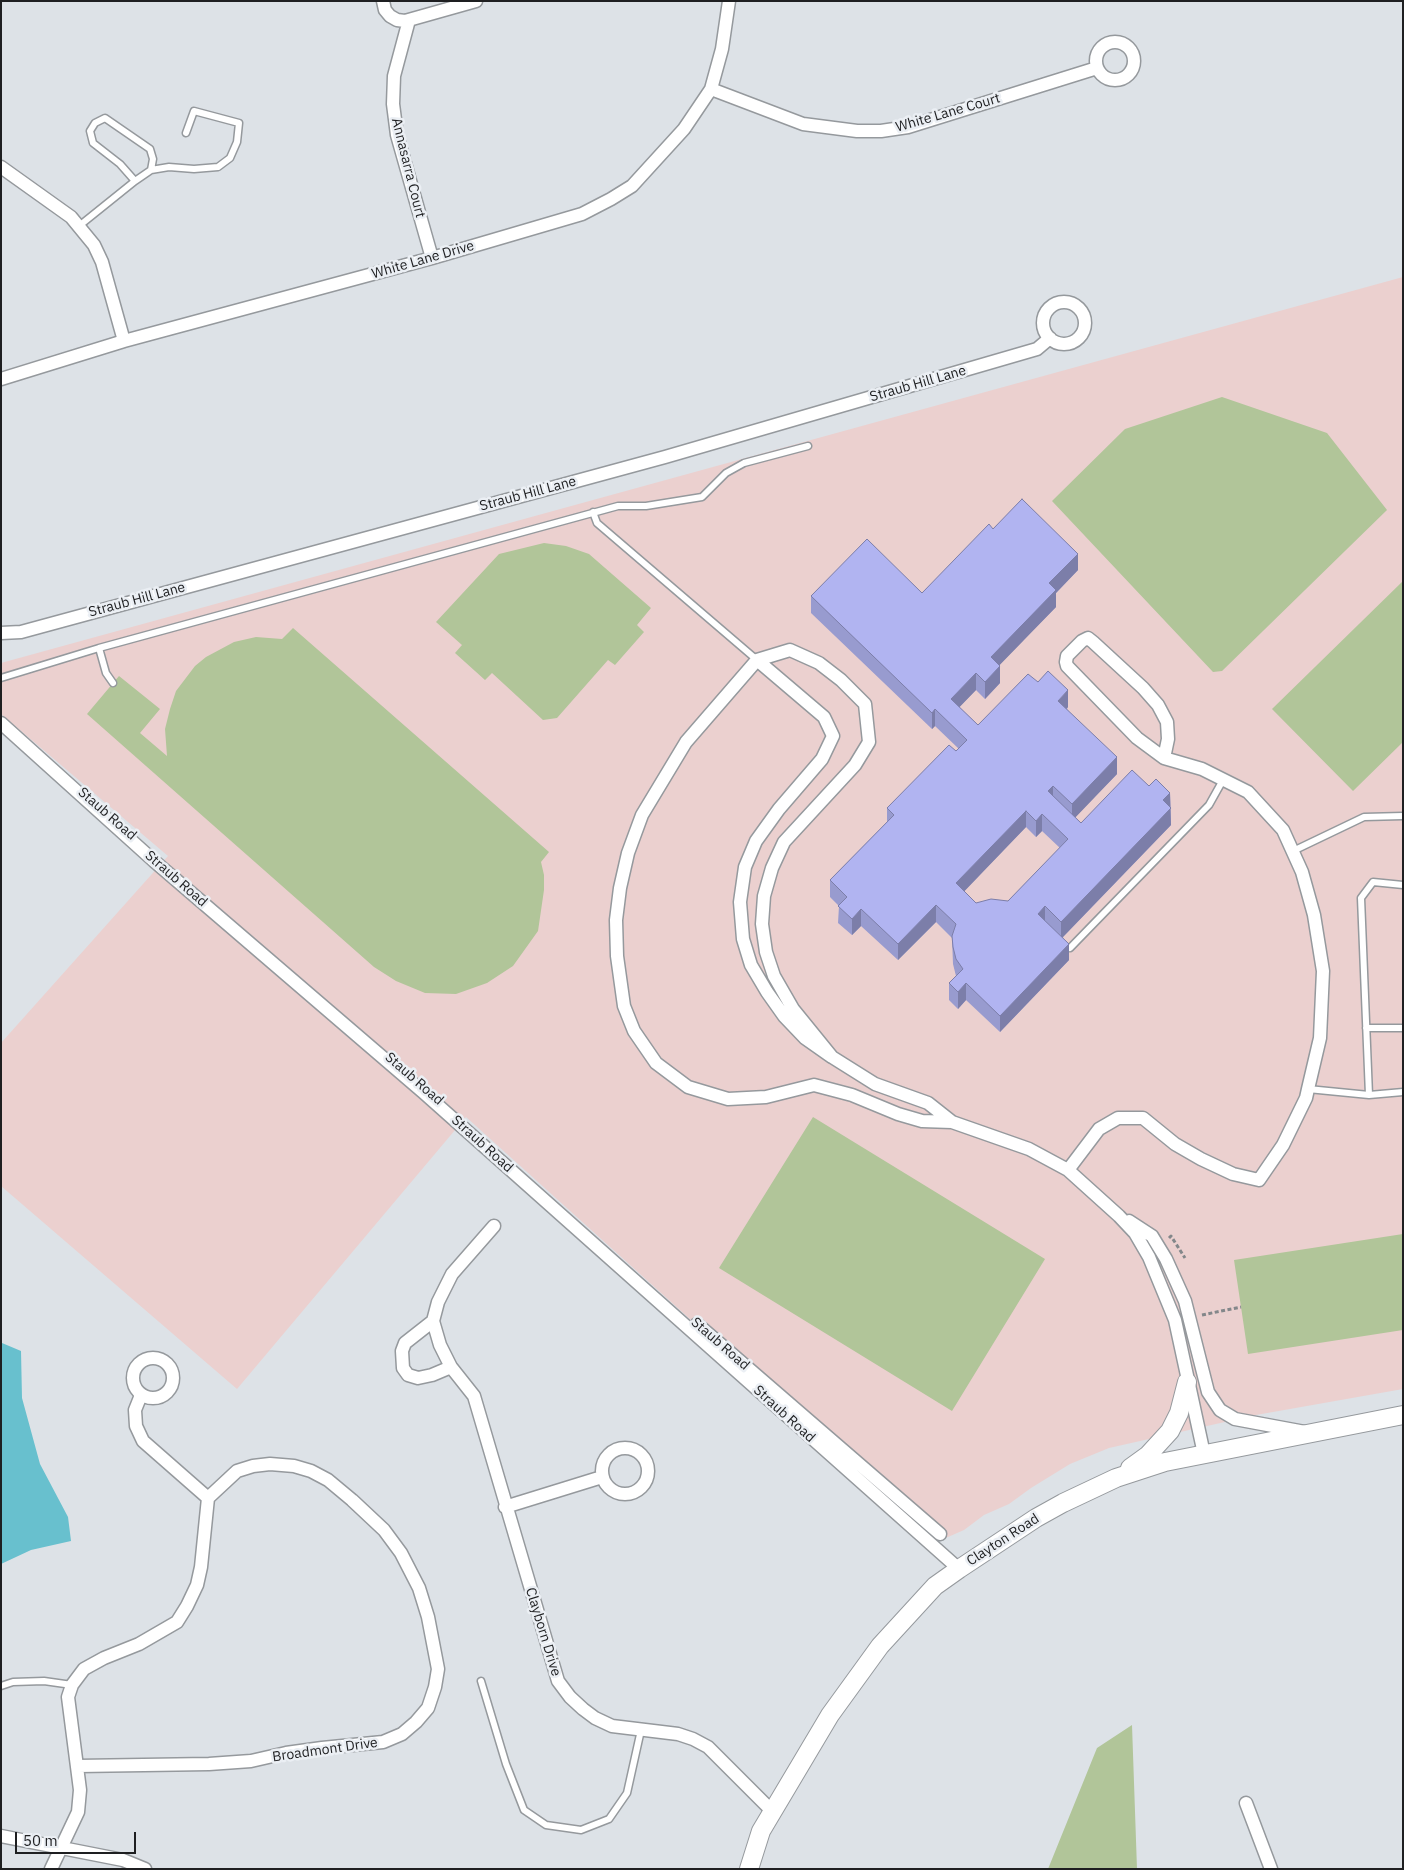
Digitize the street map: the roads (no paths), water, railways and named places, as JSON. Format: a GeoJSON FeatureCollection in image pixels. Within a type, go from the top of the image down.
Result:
{"type":"FeatureCollection","features":[{"type":"Feature","properties":{"kind":"main road"},"geometry":{"type":"LineString","coordinates":[[1118,1477],[1148,1456],[1170,1431],[1179,1412],[1187,1382]]}},
{"type":"Feature","properties":{"kind":"main road","name":"Clayton Road"},"geometry":{"type":"LineString","coordinates":[[749,1869],[761,1831],[830,1714],[880,1646],[935,1586],[959,1569],[1017,1529],[1050,1510],[1118,1477],[1165,1462],[1403,1415]]}},
{"type":"Feature","properties":{"kind":"street"},"geometry":{"type":"LineString","coordinates":[[383,1],[385,10],[397,20],[409,20],[476,1]]}},
{"type":"Feature","properties":{"kind":"street","name":"White Lane Drive"},"geometry":{"type":"LineString","coordinates":[[1,379],[124,342],[432,258],[582,214],[611,200],[632,186],[668,147],[684,129],[711,90],[722,49],[729,1]]}},
{"type":"Feature","properties":{"kind":"street","name":"Annasarra Court"},"geometry":{"type":"LineString","coordinates":[[409,20],[395,69],[393,104],[397,136],[432,258]]}},
{"type":"Feature","properties":{"kind":"street","name":"White Lane Court"},"geometry":{"type":"LineString","coordinates":[[711,90],[803,124],[857,131],[881,131],[908,127],[1097,68]]}},
{"type":"Feature","properties":{"kind":"street"},"geometry":{"type":"LineString","coordinates":[[1,167],[71,217],[94,245],[102,262],[124,342]]}},
{"type":"Feature","properties":{"kind":"street","name":"Straub Hill Lane"},"geometry":{"type":"LineString","coordinates":[[1,633],[20,632],[665,457],[1037,349],[1050,338]]}},
{"type":"Feature","properties":{"kind":"street"},"geometry":{"type":"LineString","coordinates":[[1068,1170],[1099,1128],[1118,1118],[1143,1118],[1175,1144],[1201,1159],[1233,1174],[1259,1180],[1283,1145],[1306,1098],[1320,1038],[1323,971],[1314,915],[1302,872],[1283,830],[1248,792],[1202,769],[1164,758],[1136,738],[1067,666],[1067,656],[1082,641],[1088,638],[1093,642],[1143,688],[1158,705],[1167,722],[1168,739],[1164,758]]}},
{"type":"Feature","properties":{"kind":"street"},"geometry":{"type":"LineString","coordinates":[[832,1057],[793,1009],[774,976],[766,952],[762,924],[764,896],[772,868],[784,842],[855,765],[869,742],[865,704],[841,680],[819,663],[790,650],[757,660],[686,742],[642,815],[628,853],[620,888],[616,920],[617,956],[624,1006],[634,1031],[656,1063],[688,1087],[728,1099],[766,1097],[814,1085],[852,1095],[898,1114],[922,1121],[952,1122],[1029,1149],[1068,1170],[1135,1233],[1149,1257],[1175,1320],[1204,1454]]}},
{"type":"Feature","properties":{"kind":"street"},"geometry":{"type":"LineString","coordinates":[[757,660],[824,717],[833,736],[822,759],[779,809],[756,841],[745,867],[740,902],[743,939],[751,965],[784,1016],[806,1038],[875,1084],[928,1103],[952,1122]]}},
{"type":"Feature","properties":{"kind":"street","name":"Staub Road"},"geometry":{"type":"LineString","coordinates":[[1,723],[940,1534]]}},
{"type":"Feature","properties":{"kind":"street","name":"Straub Road"},"geometry":{"type":"LineString","coordinates":[[1,723],[154,861],[423,1092],[959,1569]]}},
{"type":"Feature","properties":{"kind":"street"},"geometry":{"type":"LineString","coordinates":[[1119,1216],[1152,1236],[1166,1259],[1185,1301],[1208,1392],[1220,1410],[1236,1419],[1310,1433]]}},
{"type":"Feature","properties":{"kind":"street"},"geometry":{"type":"LineString","coordinates":[[451,1367],[432,1376],[418,1378],[408,1375],[403,1368],[402,1351],[406,1343],[433,1321],[438,1302],[452,1274],[494,1226]]}},
{"type":"Feature","properties":{"kind":"street","name":"Clayborn Drive"},"geometry":{"type":"LineString","coordinates":[[433,1321],[440,1345],[451,1367],[474,1396],[505,1507],[558,1681],[570,1697],[595,1718],[612,1726],[678,1734],[708,1747],[772,1811]]}},
{"type":"Feature","properties":{"kind":"street"},"geometry":{"type":"LineString","coordinates":[[51,1869],[78,1812],[80,1790],[78,1766],[68,1697],[72,1685],[84,1669],[104,1658],[139,1644],[177,1622],[188,1606],[197,1585],[201,1568],[208,1498],[144,1441],[136,1426],[135,1410],[140,1395]]}},
{"type":"Feature","properties":{"kind":"street","name":"Broadmont Drive"},"geometry":{"type":"LineString","coordinates":[[78,1766],[209,1764],[250,1761],[286,1753],[383,1742],[402,1734],[428,1708],[435,1687],[438,1669],[428,1617],[419,1588],[401,1554],[384,1530],[328,1480],[311,1471],[294,1466],[270,1464],[253,1466],[237,1471],[208,1498]]}},
{"type":"Feature","properties":{"kind":"street"},"geometry":{"type":"LineString","coordinates":[[505,1507],[602,1477]]}},
{"type":"Feature","properties":{"kind":"street"},"geometry":{"type":"LineString","coordinates":[[1246,1803],[1271,1869]]}},
{"type":"Feature","properties":{"kind":"street"},"geometry":{"type":"LineString","coordinates":[[1,1836],[123,1860],[145,1869]]}},
{"type":"Feature","properties":{"kind":"lane"},"geometry":{"type":"LineString","coordinates":[[79,226],[151,170],[169,167],[194,169],[218,167],[230,158],[237,142],[239,123],[194,112],[186,133]]}},
{"type":"Feature","properties":{"kind":"lane"},"geometry":{"type":"LineString","coordinates":[[135,181],[120,164],[93,143],[90,131],[95,123],[105,118],[150,149],[153,159],[151,170]]}},
{"type":"Feature","properties":{"kind":"lane"},"geometry":{"type":"LineString","coordinates":[[1,678],[100,648],[593,512],[618,506],[646,506],[702,497],[726,473],[744,463],[808,446]]}},
{"type":"Feature","properties":{"kind":"lane"},"geometry":{"type":"LineString","coordinates":[[593,512],[596,523],[757,660]]}},
{"type":"Feature","properties":{"kind":"lane"},"geometry":{"type":"LineString","coordinates":[[100,648],[106,673],[113,683]]}},
{"type":"Feature","properties":{"kind":"lane"},"geometry":{"type":"LineString","coordinates":[[1070,948],[1209,805],[1223,780]]}},
{"type":"Feature","properties":{"kind":"lane"},"geometry":{"type":"LineString","coordinates":[[1293,851],[1364,817],[1403,816]]}},
{"type":"Feature","properties":{"kind":"lane"},"geometry":{"type":"LineString","coordinates":[[1369,1095],[1360,898],[1373,882],[1403,885]]}},
{"type":"Feature","properties":{"kind":"lane"},"geometry":{"type":"LineString","coordinates":[[1366,1028],[1403,1028]]}},
{"type":"Feature","properties":{"kind":"lane"},"geometry":{"type":"LineString","coordinates":[[1308,1089],[1369,1095],[1403,1092]]}},
{"type":"Feature","properties":{"kind":"lane"},"geometry":{"type":"LineString","coordinates":[[1,1686],[13,1682],[44,1681],[72,1685]]}},
{"type":"Feature","properties":{"kind":"lane"},"geometry":{"type":"LineString","coordinates":[[482,1681],[506,1764],[524,1810],[546,1825],[581,1830],[609,1819],[626,1793],[641,1730]]}},
{"type":"Feature","properties":{"kind":"water"},"geometry":{"type":"Polygon","coordinates":[[[2,1343],[21,1351],[22,1398],[40,1464],[68,1517],[71,1541],[31,1550],[1,1564],[2,1343]]]}}]}
